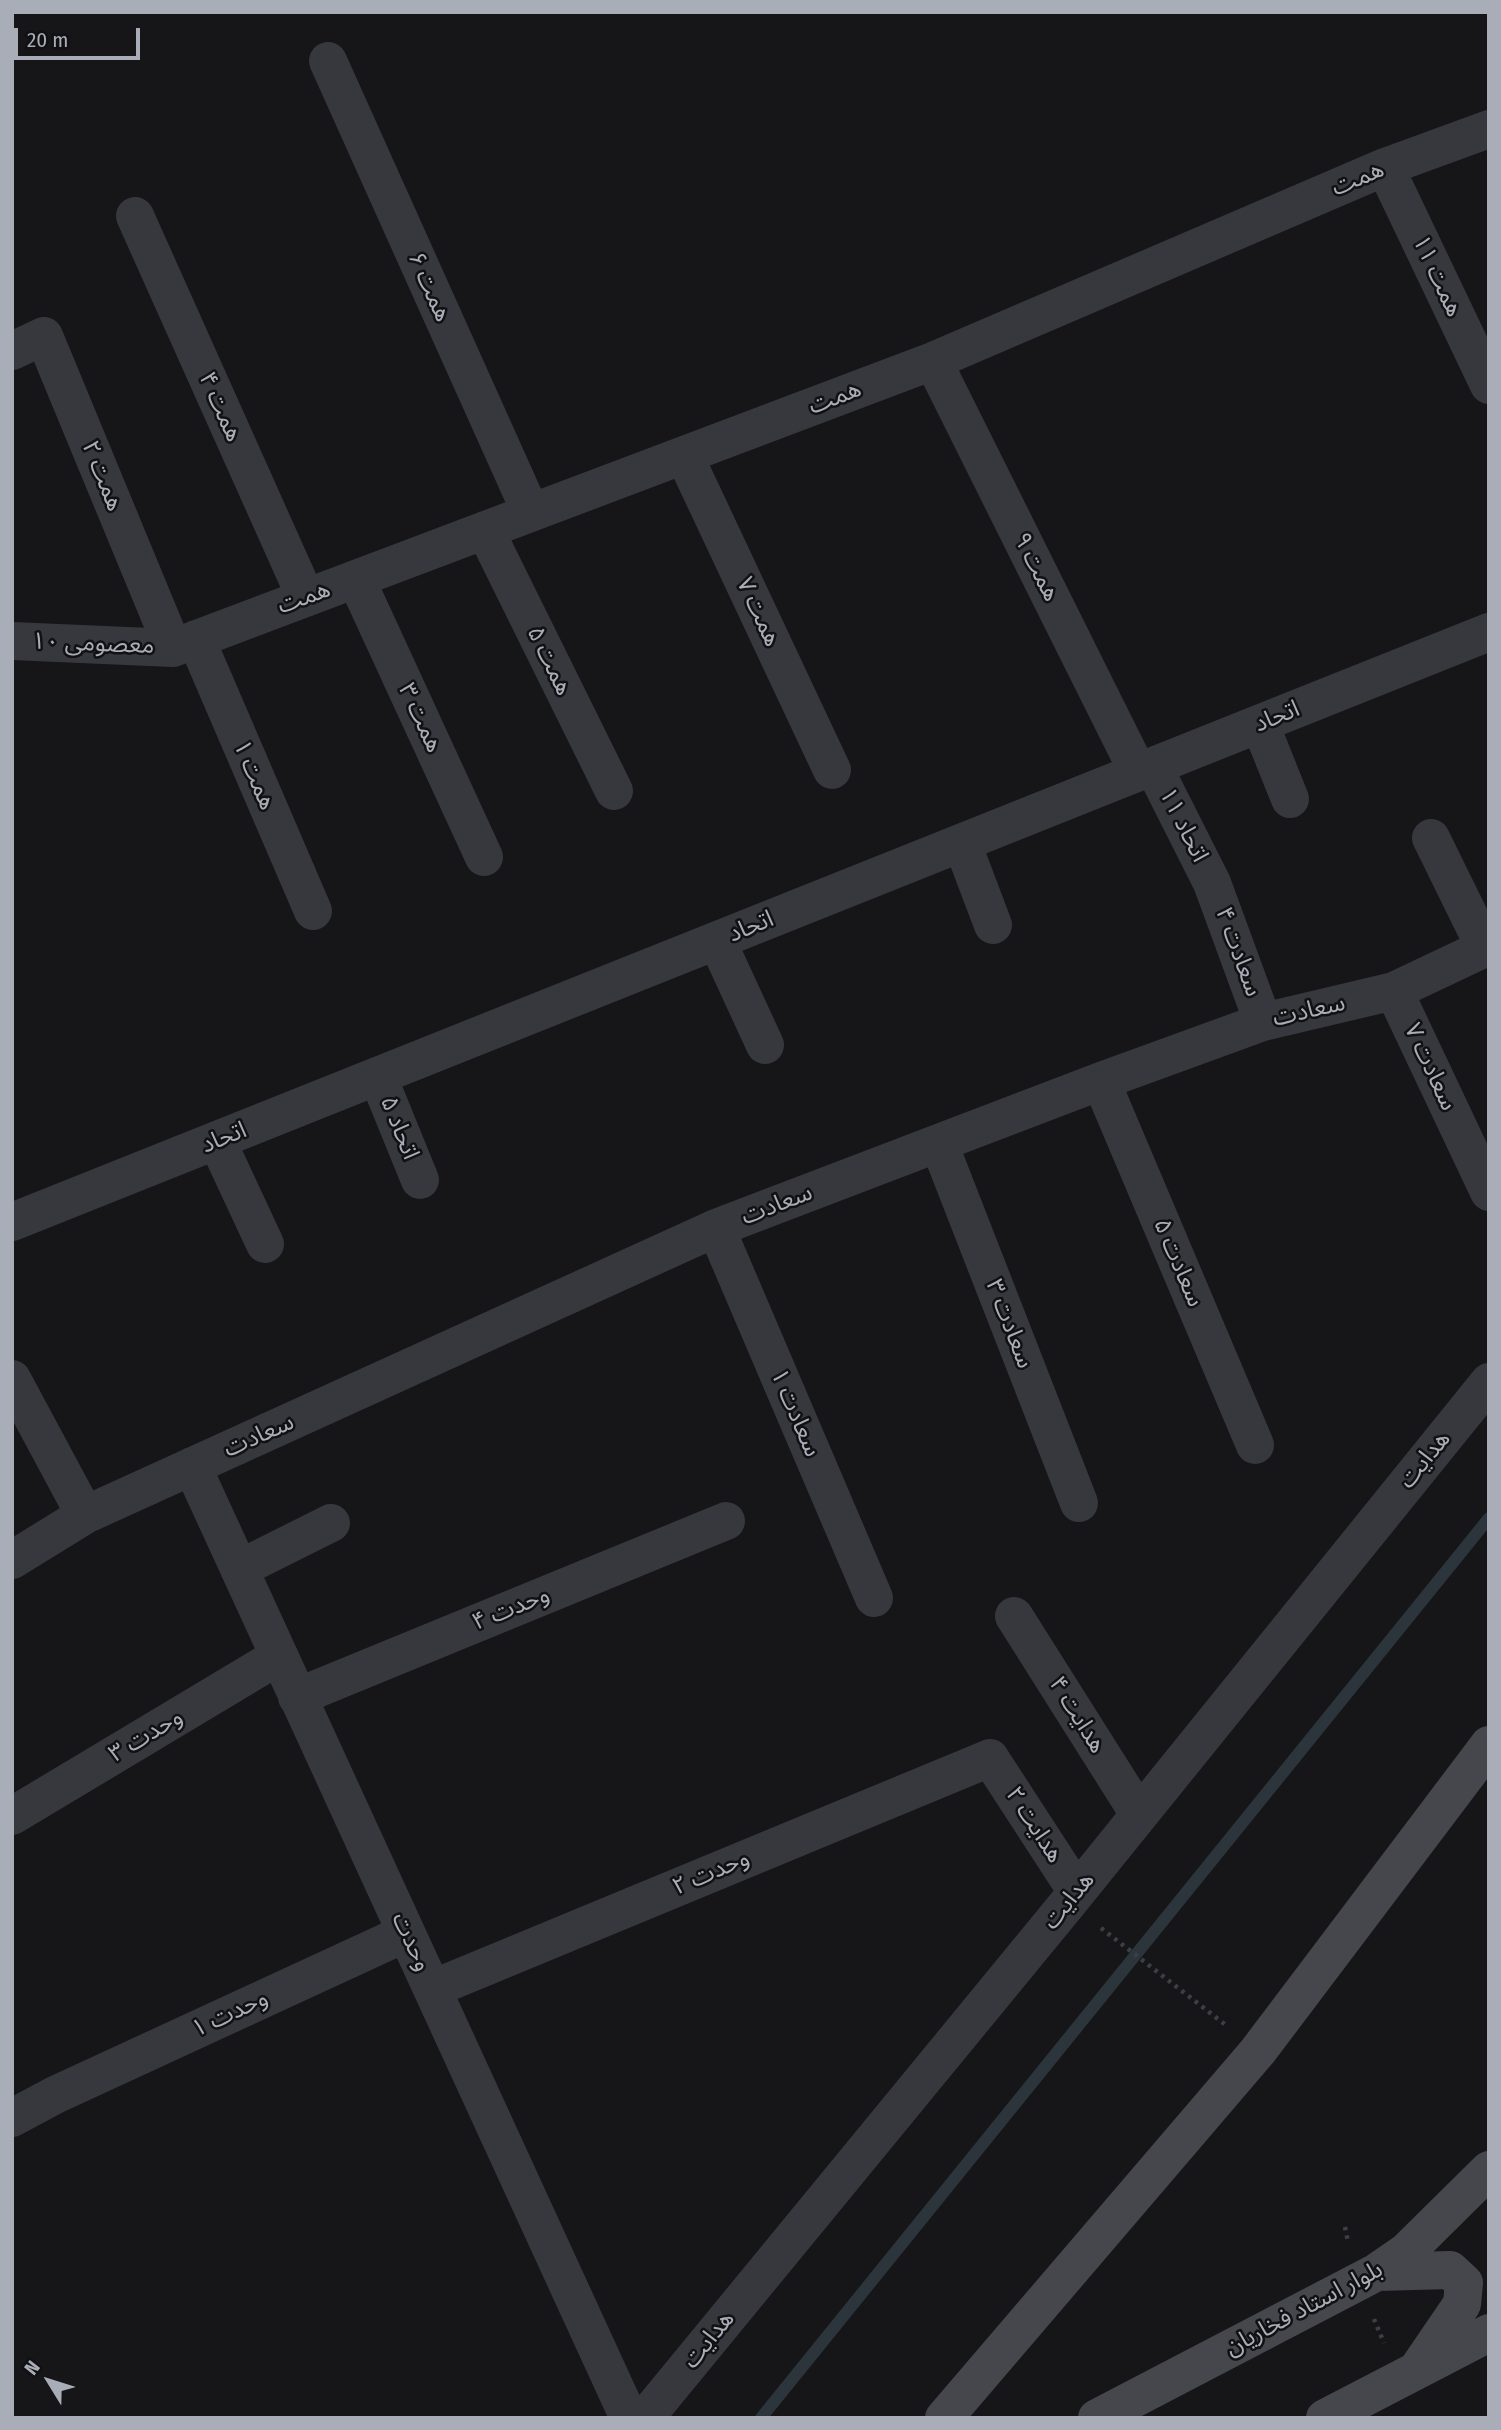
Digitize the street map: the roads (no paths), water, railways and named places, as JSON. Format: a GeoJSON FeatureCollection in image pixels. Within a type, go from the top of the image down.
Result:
{"type":"FeatureCollection","features":[{"type":"Feature","properties":{"kind":"street","name":"همت ۶"},"geometry":{"type":"LineString","coordinates":[[328,61],[531,513]]}},
{"type":"Feature","properties":{"kind":"street","name":"همت"},"geometry":{"type":"LineString","coordinates":[[185,643],[933,361],[1385,167],[1489,129]]}},
{"type":"Feature","properties":{"kind":"street","name":"همت ۱۱"},"geometry":{"type":"LineString","coordinates":[[1385,167],[1489,385]]}},
{"type":"Feature","properties":{"kind":"street","name":"همت ۴"},"geometry":{"type":"LineString","coordinates":[[135,216],[306,598]]}},
{"type":"Feature","properties":{"kind":"street","name":"همت ۲"},"geometry":{"type":"LineString","coordinates":[[12,351],[44,336],[185,643]]}},
{"type":"Feature","properties":{"kind":"street","name":"همت ۹"},"geometry":{"type":"LineString","coordinates":[[933,361],[1146,769]]}},
{"type":"Feature","properties":{"kind":"street","name":"همت ۷"},"geometry":{"type":"LineString","coordinates":[[684,455],[832,770]]}},
{"type":"Feature","properties":{"kind":"street","name":"همت ۵"},"geometry":{"type":"LineString","coordinates":[[485,530],[614,791]]}},
{"type":"Feature","properties":{"kind":"street","name":"همت ۳"},"geometry":{"type":"LineString","coordinates":[[356,579],[484,856]]}},
{"type":"Feature","properties":{"kind":"street","name":"اتحاد"},"geometry":{"type":"LineString","coordinates":[[12,1222],[1489,632]]}},
{"type":"Feature","properties":{"kind":"street","name":"معصومی ۱۰"},"geometry":{"type":"LineString","coordinates":[[12,641],[185,643]]}},
{"type":"Feature","properties":{"kind":"street","name":"همت ۱"},"geometry":{"type":"LineString","coordinates":[[185,643],[313,911]]}},
{"type":"Feature","properties":{"kind":"street"},"geometry":{"type":"LineString","coordinates":[[1260,724],[1290,799]]}},
{"type":"Feature","properties":{"kind":"street","name":"اتحاد ۱۱"},"geometry":{"type":"LineString","coordinates":[[1146,769],[1212,883]]}},
{"type":"Feature","properties":{"kind":"street"},"geometry":{"type":"LineString","coordinates":[[1431,838],[1487,947]]}},
{"type":"Feature","properties":{"kind":"street"},"geometry":{"type":"LineString","coordinates":[[962,843],[993,925]]}},
{"type":"Feature","properties":{"kind":"street","name":"سعادت ۴"},"geometry":{"type":"LineString","coordinates":[[1212,883],[1264,1022]]}},
{"type":"Feature","properties":{"kind":"street"},"geometry":{"type":"LineString","coordinates":[[717,941],[765,1045]]}},
{"type":"Feature","properties":{"kind":"street","name":"سعادت"},"geometry":{"type":"LineString","coordinates":[[12,1560],[85,1516],[716,1228],[1101,1081],[1264,1022],[1394,991],[1487,947]]}},
{"type":"Feature","properties":{"kind":"street","name":"سعادت ۷"},"geometry":{"type":"LineString","coordinates":[[1394,991],[1489,1192]]}},
{"type":"Feature","properties":{"kind":"street","name":"اتحاد ۵"},"geometry":{"type":"LineString","coordinates":[[378,1077],[420,1180]]}},
{"type":"Feature","properties":{"kind":"street","name":"سعادت ۵"},"geometry":{"type":"LineString","coordinates":[[1101,1081],[1255,1445]]}},
{"type":"Feature","properties":{"kind":"street"},"geometry":{"type":"LineString","coordinates":[[217,1141],[265,1244]]}},
{"type":"Feature","properties":{"kind":"street","name":"سعادت ۳"},"geometry":{"type":"LineString","coordinates":[[939,1144],[1079,1503]]}},
{"type":"Feature","properties":{"kind":"street","name":"سعادت ۱"},"geometry":{"type":"LineString","coordinates":[[716,1228],[874,1598]]}},
{"type":"Feature","properties":{"kind":"street","name":"هدایت"},"geometry":{"type":"LineString","coordinates":[[645,2418],[1077,1892],[1489,1382]]}},
{"type":"Feature","properties":{"kind":"street"},"geometry":{"type":"LineString","coordinates":[[15,1384],[85,1516]]}},
{"type":"Feature","properties":{"kind":"street","name":"وحدت"},"geometry":{"type":"LineString","coordinates":[[192,1466],[629,2418]]}},
{"type":"Feature","properties":{"kind":"street","name":"وحدت ۴"},"geometry":{"type":"LineString","coordinates":[[297,1697],[726,1521]]}},
{"type":"Feature","properties":{"kind":"street"},"geometry":{"type":"LineString","coordinates":[[239,1569],[331,1523]]}},
{"type":"Feature","properties":{"kind":"street","name":"هدایت ۴"},"geometry":{"type":"LineString","coordinates":[[1014,1616],[1139,1814]]}},
{"type":"Feature","properties":{"kind":"street","name":"وحدت ۳"},"geometry":{"type":"LineString","coordinates":[[12,1816],[279,1656]]}},
{"type":"Feature","properties":{"kind":"street"},"geometry":{"type":"LineString","coordinates":[[944,2418],[1258,2051],[1489,1745]]}},
{"type":"Feature","properties":{"kind":"street","name":"هدایت ۲"},"geometry":{"type":"LineString","coordinates":[[990,1758],[1077,1892]]}},
{"type":"Feature","properties":{"kind":"street","name":"وحدت ۲"},"geometry":{"type":"LineString","coordinates":[[432,1989],[990,1758]]}},
{"type":"Feature","properties":{"kind":"street","name":"وحدت ۱"},"geometry":{"type":"LineString","coordinates":[[12,2119],[55,2095],[406,1933]]}},
{"type":"Feature","properties":{"kind":"street","name":"بلوار استاد فخاریان"},"geometry":{"type":"LineString","coordinates":[[1097,2418],[1367,2277],[1406,2252],[1489,2170]]}},
{"type":"Feature","properties":{"kind":"street"},"geometry":{"type":"LineString","coordinates":[[1367,2277],[1450,2270],[1464,2283],[1462,2304],[1407,2375]]}},
{"type":"Feature","properties":{"kind":"street"},"geometry":{"type":"LineString","coordinates":[[1325,2418],[1489,2333]]}},
{"type":"Feature","properties":{"kind":"waterway"},"geometry":{"type":"LineString","coordinates":[[761,2418],[1489,1518]]}}]}
